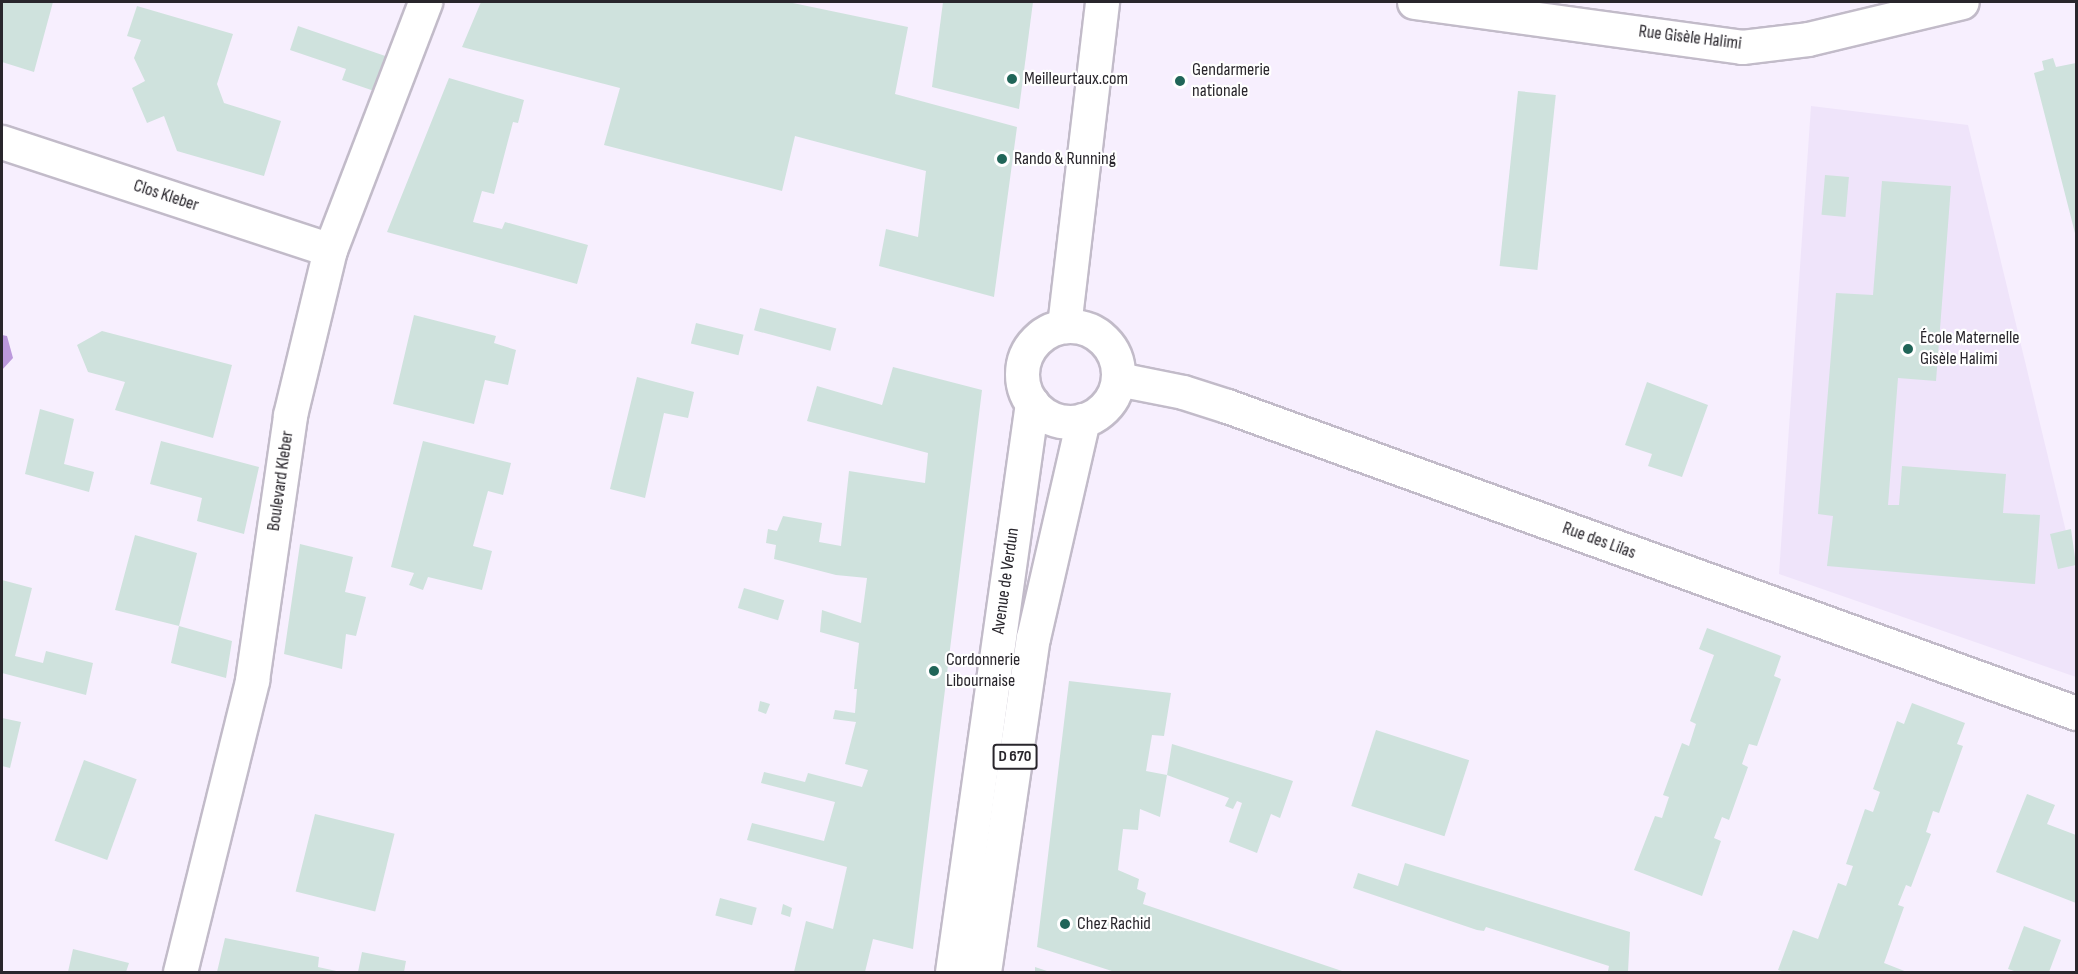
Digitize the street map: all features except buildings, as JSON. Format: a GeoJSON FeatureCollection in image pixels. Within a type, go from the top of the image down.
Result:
{"type":"FeatureCollection","features":[{"type":"Feature","properties":{"kind":"street","name":"Boulevard Kleber"},"geometry":{"type":"LineString","coordinates":[[180,972],[252,680],[290,415],[330,250],[425,2]]}},
{"type":"Feature","properties":{"kind":"street"},"geometry":{"type":"LineString","coordinates":[[1064,326],[1102,2]]}},
{"type":"Feature","properties":{"kind":"street","name":"Rue Gisèle Halimi"},"geometry":{"type":"LineString","coordinates":[[1414,2],[1742,46],[1808,39],[1962,2]]}},
{"type":"Feature","properties":{"kind":"street","name":"Clos Kleber"},"geometry":{"type":"LineString","coordinates":[[2,142],[330,250]]}},
{"type":"Feature","properties":{"kind":"street"},"geometry":{"type":"LineString","coordinates":[[1064,326],[1085,329],[1104,340],[1112,351],[1118,379],[1107,405],[1083,420],[1068,422],[1041,414],[1024,391],[1021,376],[1023,362],[1029,348],[1038,337],[1050,329],[1064,326]]}},
{"type":"Feature","properties":{"kind":"street","name":"Rue des Lilas"},"geometry":{"type":"LineString","coordinates":[[1118,379],[1183,392],[1227,406],[2076,713]]}},
{"type":"Feature","properties":{"kind":"street","name":"Avenue de Verdun"},"geometry":{"type":"LineString","coordinates":[[952,972],[1032,403]]}},
{"type":"Feature","properties":{"kind":"street","name":"Avenue de Verdun"},"geometry":{"type":"LineString","coordinates":[[984,972],[1033,638],[1083,420]]}},
{"type":"Feature","properties":{"kind":"shaded area","name":"École Maternelle Gisèle Halimi"},"geometry":{"type":"Polygon","coordinates":[[[1811,106],[1968,125],[2076,573],[2076,677],[1779,574],[1811,106]]]}},
{"type":"Feature","properties":{"kind":"shaded area"},"geometry":{"type":"Polygon","coordinates":[[[2,335],[7,336],[13,358],[2,370],[2,335]]]}},
{"type":"Feature","properties":{"kind":"place","name":"Meilleurtaux.com"},"geometry":{"type":"Point","coordinates":[1012,79]}},
{"type":"Feature","properties":{"kind":"place","name":"Gendarmerie nationale"},"geometry":{"type":"Point","coordinates":[1180,81]}},
{"type":"Feature","properties":{"kind":"place","name":"Rando & Running"},"geometry":{"type":"Point","coordinates":[1002,159]}},
{"type":"Feature","properties":{"kind":"place","name":"École Maternelle Gisèle Halimi"},"geometry":{"type":"Point","coordinates":[1908,349]}},
{"type":"Feature","properties":{"kind":"place","name":"Cordonnerie Libournaise"},"geometry":{"type":"Point","coordinates":[934,671]}},
{"type":"Feature","properties":{"kind":"place","name":"Chez Rachid"},"geometry":{"type":"Point","coordinates":[1065,924]}}]}
